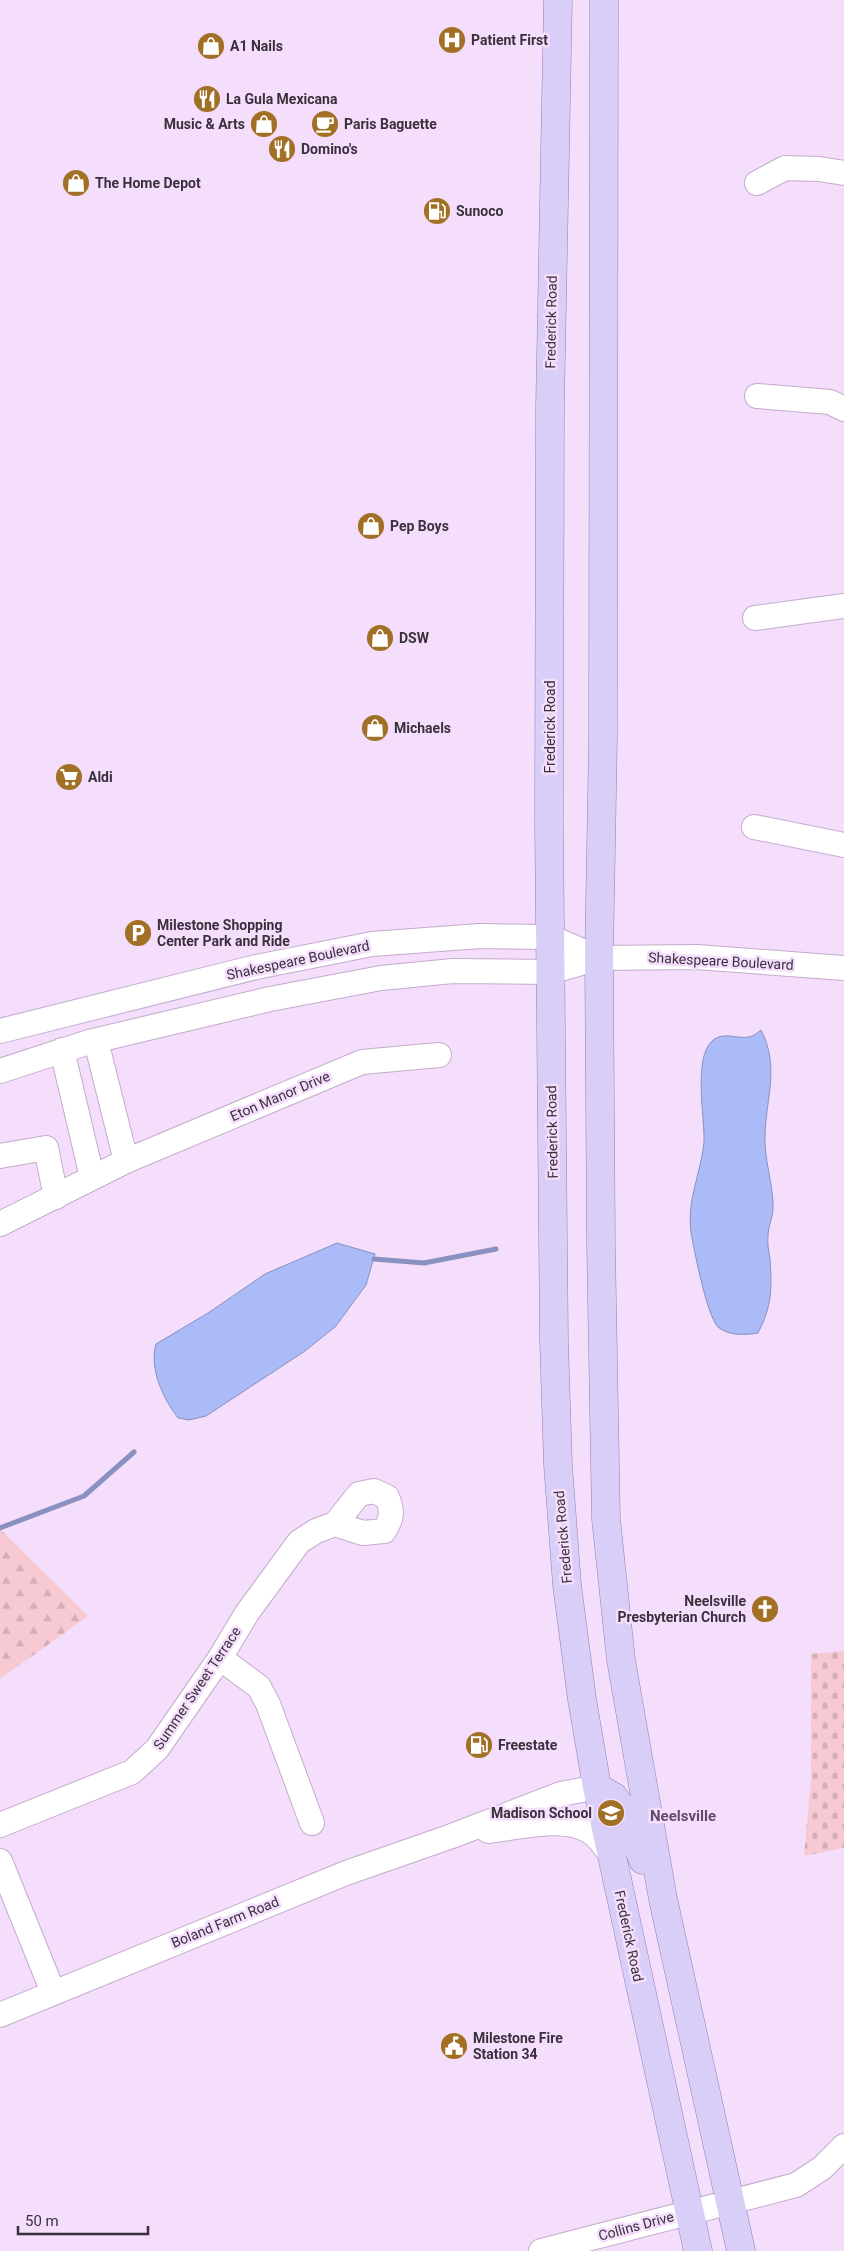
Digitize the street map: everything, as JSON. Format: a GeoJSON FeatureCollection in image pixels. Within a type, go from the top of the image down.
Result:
{"type":"FeatureCollection","features":[{"type":"Feature","properties":{"kind":"main road","name":"Frederick Road"},"geometry":{"type":"LineString","coordinates":[[558,0],[550,398],[550,972],[554,1341],[558,1465],[567,1585],[582,1699],[597,1787],[698,2251]]}},
{"type":"Feature","properties":{"kind":"main road"},"geometry":{"type":"LineString","coordinates":[[604,0],[603,728],[598,958],[606,1519],[621,1660],[664,1899],[742,2251]]}},
{"type":"Feature","properties":{"kind":"main road"},"geometry":{"type":"LineString","coordinates":[[597,1787],[614,1797],[626,1814],[649,1878],[664,1899]]}},
{"type":"Feature","properties":{"kind":"street"},"geometry":{"type":"LineString","coordinates":[[757,183],[785,168],[820,169],[844,173]]}},
{"type":"Feature","properties":{"kind":"street"},"geometry":{"type":"LineString","coordinates":[[757,396],[830,402],[844,409]]}},
{"type":"Feature","properties":{"kind":"street"},"geometry":{"type":"LineString","coordinates":[[755,618],[844,606]]}},
{"type":"Feature","properties":{"kind":"street"},"geometry":{"type":"LineString","coordinates":[[754,827],[844,845]]}},
{"type":"Feature","properties":{"kind":"street","name":"Shakespeare Boulevard"},"geometry":{"type":"LineString","coordinates":[[0,1030],[256,967],[372,944],[480,936],[550,937],[598,958]]}},
{"type":"Feature","properties":{"kind":"street","name":"Shakespeare Boulevard"},"geometry":{"type":"LineString","coordinates":[[0,1071],[62,1050],[96,1041],[279,997],[381,978],[453,971],[550,972],[598,958],[697,957],[844,968]]}},
{"type":"Feature","properties":{"kind":"street"},"geometry":{"type":"LineString","coordinates":[[96,1041],[126,1162]]}},
{"type":"Feature","properties":{"kind":"street"},"geometry":{"type":"LineString","coordinates":[[62,1050],[92,1177]]}},
{"type":"Feature","properties":{"kind":"street","name":"Eton Manor Drive"},"geometry":{"type":"LineString","coordinates":[[0,1224],[92,1177],[362,1062],[439,1055]]}},
{"type":"Feature","properties":{"kind":"street"},"geometry":{"type":"LineString","coordinates":[[0,1156],[46,1148],[56,1197]]}},
{"type":"Feature","properties":{"kind":"street","name":"Summer Sweet Terrace"},"geometry":{"type":"LineString","coordinates":[[0,1825],[132,1772],[157,1749],[220,1658],[247,1613],[299,1542],[316,1531],[335,1524]]}},
{"type":"Feature","properties":{"kind":"street"},"geometry":{"type":"LineString","coordinates":[[220,1658],[259,1687],[268,1704],[312,1823]]}},
{"type":"Feature","properties":{"kind":"street","name":"Boland Farm Road"},"geometry":{"type":"LineString","coordinates":[[0,2015],[346,1873],[452,1836],[561,1794],[597,1787]]}},
{"type":"Feature","properties":{"kind":"street","name":"Boland Farm Road"},"geometry":{"type":"LineString","coordinates":[[452,1836],[562,1823],[589,1832],[602,1843],[612,1857]]}},
{"type":"Feature","properties":{"kind":"street"},"geometry":{"type":"LineString","coordinates":[[0,1861],[53,1992]]}},
{"type":"Feature","properties":{"kind":"street","name":"Collins Drive"},"geometry":{"type":"LineString","coordinates":[[541,2251],[796,2185],[822,2168],[844,2146]]}},
{"type":"Feature","properties":{"kind":"green space"},"geometry":{"type":"Polygon","coordinates":[[[0,1529],[88,1616],[0,1679],[0,1529]]]}},
{"type":"Feature","properties":{"kind":"green space"},"geometry":{"type":"Polygon","coordinates":[[[844,1651],[844,1848],[804,1856],[811,1780],[811,1654],[844,1651]]]}},
{"type":"Feature","properties":{"kind":"water"},"geometry":{"type":"Polygon","coordinates":[[[761,1030],[767,1044],[771,1069],[765,1135],[773,1203],[768,1239],[771,1288],[766,1314],[758,1333],[737,1334],[722,1330],[714,1320],[702,1282],[690,1226],[694,1190],[704,1142],[701,1075],[706,1050],[712,1041],[721,1036],[753,1036],[761,1030]]]}},
{"type":"Feature","properties":{"kind":"water"},"geometry":{"type":"Polygon","coordinates":[[[337,1243],[375,1254],[366,1285],[336,1326],[305,1351],[206,1416],[189,1420],[178,1418],[167,1402],[156,1373],[154,1354],[156,1344],[208,1313],[265,1274],[337,1243]]]}},
{"type":"Feature","properties":{"kind":"waterway"},"geometry":{"type":"LineString","coordinates":[[374,1259],[424,1263],[496,1249]]}},
{"type":"Feature","properties":{"kind":"waterway"},"geometry":{"type":"LineString","coordinates":[[0,1528],[84,1496],[134,1452]]}},
{"type":"Feature","properties":{"kind":"place","name":"Patient First"},"geometry":{"type":"Point","coordinates":[452,40]}},
{"type":"Feature","properties":{"kind":"place","name":"A1 Nails"},"geometry":{"type":"Point","coordinates":[211,46]}},
{"type":"Feature","properties":{"kind":"place","name":"La Gula Mexicana"},"geometry":{"type":"Point","coordinates":[207,99]}},
{"type":"Feature","properties":{"kind":"place","name":"Music & Arts"},"geometry":{"type":"Point","coordinates":[264,124]}},
{"type":"Feature","properties":{"kind":"place","name":"Paris Baguette"},"geometry":{"type":"Point","coordinates":[325,124]}},
{"type":"Feature","properties":{"kind":"place","name":"Domino's"},"geometry":{"type":"Point","coordinates":[282,149]}},
{"type":"Feature","properties":{"kind":"place","name":"The Home Depot"},"geometry":{"type":"Point","coordinates":[76,183]}},
{"type":"Feature","properties":{"kind":"place","name":"Sunoco"},"geometry":{"type":"Point","coordinates":[437,211]}},
{"type":"Feature","properties":{"kind":"place","name":"Pep Boys"},"geometry":{"type":"Point","coordinates":[371,526]}},
{"type":"Feature","properties":{"kind":"place","name":"DSW"},"geometry":{"type":"Point","coordinates":[380,638]}},
{"type":"Feature","properties":{"kind":"place","name":"Michaels"},"geometry":{"type":"Point","coordinates":[375,728]}},
{"type":"Feature","properties":{"kind":"place","name":"Aldi"},"geometry":{"type":"Point","coordinates":[69,777]}},
{"type":"Feature","properties":{"kind":"place","name":"Milestone Shopping Center Park and Ride"},"geometry":{"type":"Point","coordinates":[138,933]}},
{"type":"Feature","properties":{"kind":"place","name":"Neelsville Presbyterian Church"},"geometry":{"type":"Point","coordinates":[765,1609]}},
{"type":"Feature","properties":{"kind":"place","name":"Freestate"},"geometry":{"type":"Point","coordinates":[479,1745]}},
{"type":"Feature","properties":{"kind":"place","name":"Madison School"},"geometry":{"type":"Point","coordinates":[611,1813]}},
{"type":"Feature","properties":{"kind":"place","name":"Milestone Fire Station 34"},"geometry":{"type":"Point","coordinates":[454,2046]}},
{"type":"Feature","properties":{"kind":"district","name":"Neelsville"},"geometry":{"type":"Point","coordinates":[683,1816]}}]}
